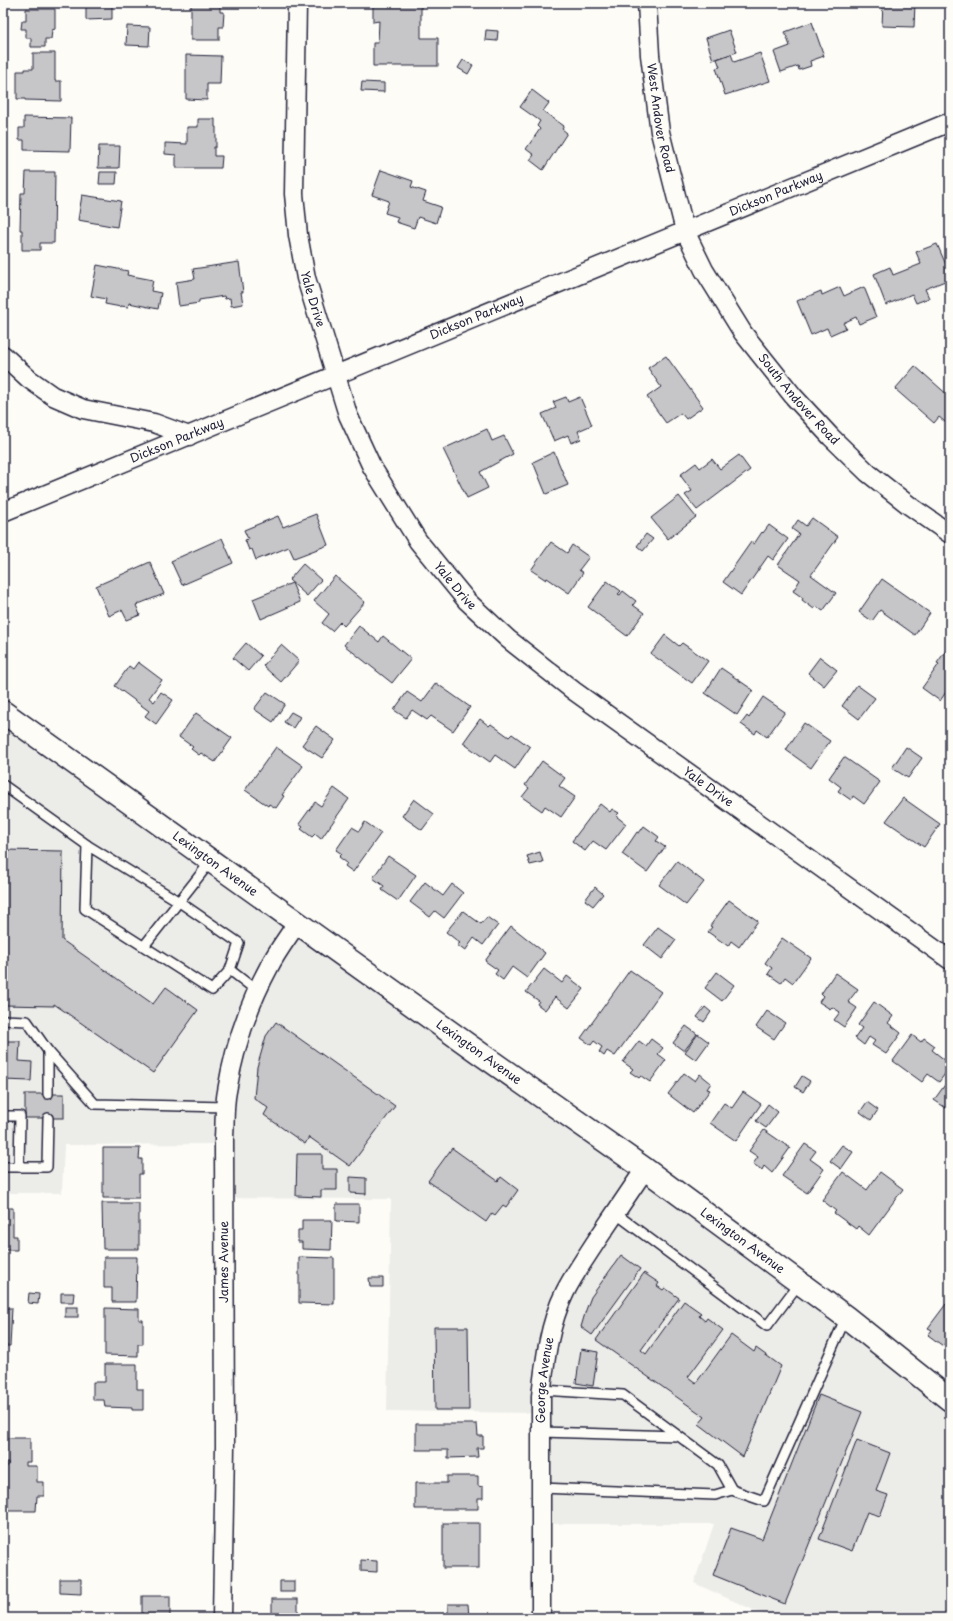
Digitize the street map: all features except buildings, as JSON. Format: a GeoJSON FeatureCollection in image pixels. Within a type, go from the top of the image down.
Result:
{"type":"FeatureCollection","features":[{"type":"Feature","properties":{"kind":"main road","name":"Lexington Avenue"},"geometry":{"type":"LineString","coordinates":[[3,712],[297,923],[645,1169],[800,1282],[950,1400]]}},
{"type":"Feature","properties":{"kind":"street","name":"Yale Drive"},"geometry":{"type":"LineString","coordinates":[[297,3],[294,194],[298,235],[306,278],[338,376],[348,415],[372,467],[418,541],[467,601],[508,639],[574,691],[950,960]]}},
{"type":"Feature","properties":{"kind":"street","name":"West Andover Road"},"geometry":{"type":"LineString","coordinates":[[647,3],[650,55],[660,132],[685,231]]}},
{"type":"Feature","properties":{"kind":"street","name":"Dickson Parkway"},"geometry":{"type":"LineString","coordinates":[[3,512],[338,376],[950,122]]}},
{"type":"Feature","properties":{"kind":"street","name":"South Andover Road"},"geometry":{"type":"LineString","coordinates":[[685,231],[704,270],[743,334],[794,397],[831,437],[868,473],[910,506],[950,534]]}},
{"type":"Feature","properties":{"kind":"street"},"geometry":{"type":"LineString","coordinates":[[3,355],[29,379],[53,396],[83,409],[154,422],[189,436]]}},
{"type":"Feature","properties":{"kind":"street","name":"James Avenue"},"geometry":{"type":"LineString","coordinates":[[222,1618],[225,1446],[224,1137],[226,1093],[243,1025],[257,990],[270,965],[297,923]]}},
{"type":"Feature","properties":{"kind":"street","name":"George Avenue"},"geometry":{"type":"LineString","coordinates":[[541,1618],[541,1432],[543,1370],[547,1350],[554,1320],[565,1293],[577,1270],[645,1169]]}},
{"type":"Feature","properties":{"kind":"lane"},"geometry":{"type":"LineString","coordinates":[[3,785],[87,845],[178,902],[239,943],[230,970],[212,990],[85,909],[87,845]]}},
{"type":"Feature","properties":{"kind":"lane"},"geometry":{"type":"LineString","coordinates":[[144,946],[211,861]]}},
{"type":"Feature","properties":{"kind":"lane"},"geometry":{"type":"LineString","coordinates":[[230,970],[257,990]]}},
{"type":"Feature","properties":{"kind":"lane"},"geometry":{"type":"LineString","coordinates":[[3,1020],[27,1021],[48,1051],[95,1104],[226,1107]]}},
{"type":"Feature","properties":{"kind":"lane"},"geometry":{"type":"LineString","coordinates":[[48,1051],[48,1094]]}},
{"type":"Feature","properties":{"kind":"lane"},"geometry":{"type":"LineString","coordinates":[[3,1116],[20,1116],[19,1167]]}},
{"type":"Feature","properties":{"kind":"lane"},"geometry":{"type":"LineString","coordinates":[[3,1167],[47,1167],[48,1118]]}},
{"type":"Feature","properties":{"kind":"lane"},"geometry":{"type":"LineString","coordinates":[[615,1213],[767,1326],[800,1282]]}},
{"type":"Feature","properties":{"kind":"lane"},"geometry":{"type":"LineString","coordinates":[[541,1488],[715,1496],[732,1490],[764,1501],[846,1317]]}},
{"type":"Feature","properties":{"kind":"lane"},"geometry":{"type":"LineString","coordinates":[[542,1390],[623,1395],[718,1466],[732,1490]]}},
{"type":"Feature","properties":{"kind":"lane"},"geometry":{"type":"LineString","coordinates":[[541,1432],[678,1436]]}},
{"type":"Feature","properties":{"kind":"shaded area"},"geometry":{"type":"Polygon","coordinates":[[[3,715],[670,1195],[950,1406],[950,1618],[771,1618],[694,1583],[714,1524],[532,1524],[532,1413],[387,1411],[391,1199],[214,1198],[213,1144],[64,1145],[62,1193],[3,1193],[3,715]]]}}]}
